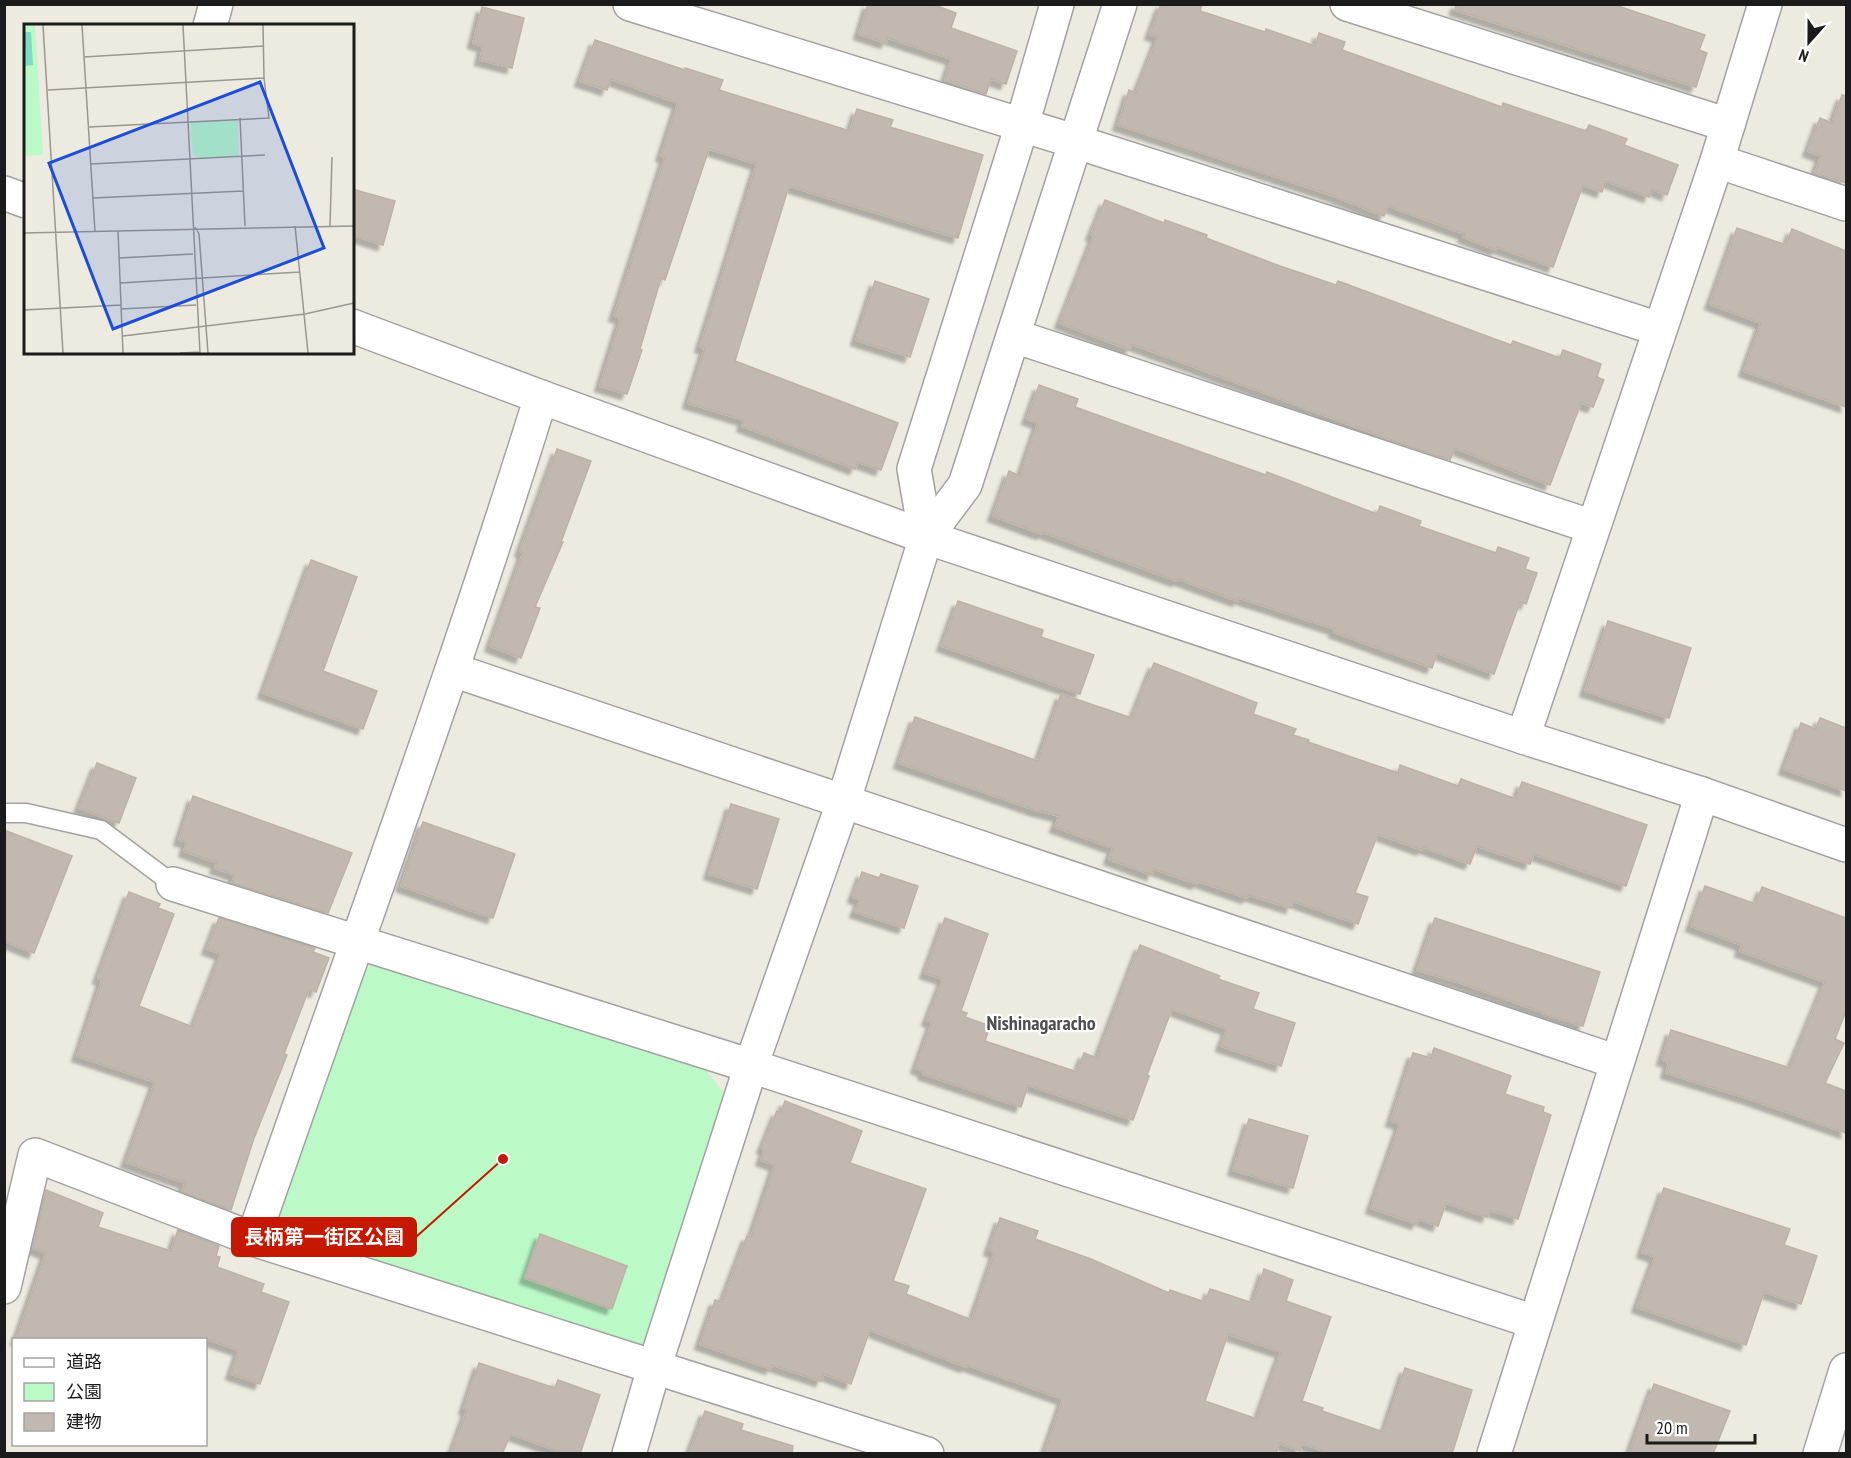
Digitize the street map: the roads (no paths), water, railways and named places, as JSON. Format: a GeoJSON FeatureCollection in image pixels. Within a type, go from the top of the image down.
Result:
{"type":"FeatureCollection","features":[{"type":"Feature","properties":{"kind":"street"},"geometry":{"type":"LineString","coordinates":[[211,24],[216,4]]}},
{"type":"Feature","properties":{"kind":"street"},"geometry":{"type":"LineString","coordinates":[[630,4],[1077,142],[1659,329]]}},
{"type":"Feature","properties":{"kind":"street"},"geometry":{"type":"LineString","coordinates":[[926,537],[914,469],[1022,125],[1057,4]]}},
{"type":"Feature","properties":{"kind":"street"},"geometry":{"type":"LineString","coordinates":[[629,1454],[654,1368],[751,1066],[843,802],[926,537],[965,485],[1120,4]]}},
{"type":"Feature","properties":{"kind":"street"},"geometry":{"type":"LineString","coordinates":[[1347,4],[1728,125]]}},
{"type":"Feature","properties":{"kind":"street"},"geometry":{"type":"LineString","coordinates":[[1523,737],[1717,161],[1765,4]]}},
{"type":"Feature","properties":{"kind":"street"},"geometry":{"type":"LineString","coordinates":[[1717,161],[1846,204]]}},
{"type":"Feature","properties":{"kind":"street"},"geometry":{"type":"LineString","coordinates":[[4,193],[24,200]]}},
{"type":"Feature","properties":{"kind":"street"},"geometry":{"type":"LineString","coordinates":[[354,327],[926,537],[1523,737],[1702,794],[1846,845]]}},
{"type":"Feature","properties":{"kind":"street"},"geometry":{"type":"LineString","coordinates":[[1014,336],[1593,527]]}},
{"type":"Feature","properties":{"kind":"street"},"geometry":{"type":"LineString","coordinates":[[253,1239],[453,670],[541,396]]}},
{"type":"Feature","properties":{"kind":"street"},"geometry":{"type":"LineString","coordinates":[[453,670],[1617,1062]]}},
{"type":"Feature","properties":{"kind":"street"},"geometry":{"type":"LineString","coordinates":[[1494,1454],[1702,794]]}},
{"type":"Feature","properties":{"kind":"street"},"geometry":{"type":"LineString","coordinates":[[172,884],[357,940],[751,1066],[1535,1322]]}},
{"type":"Feature","properties":{"kind":"street"},"geometry":{"type":"LineString","coordinates":[[4,1287],[35,1155],[253,1239],[927,1454]]}},
{"type":"Feature","properties":{"kind":"street"},"geometry":{"type":"LineString","coordinates":[[1820,1454],[1846,1370]]}},
{"type":"Feature","properties":{"kind":"lane"},"geometry":{"type":"LineString","coordinates":[[4,813],[26,813],[101,830],[172,884]]}},
{"type":"Feature","properties":{"kind":"place","name":"長柄第一街区公園"},"geometry":{"type":"Point","coordinates":[503,1159]}},
{"type":"Feature","properties":{"kind":"district","name":"Nishinagaracho"},"geometry":{"type":"Point","coordinates":[1041,1023]}}]}
